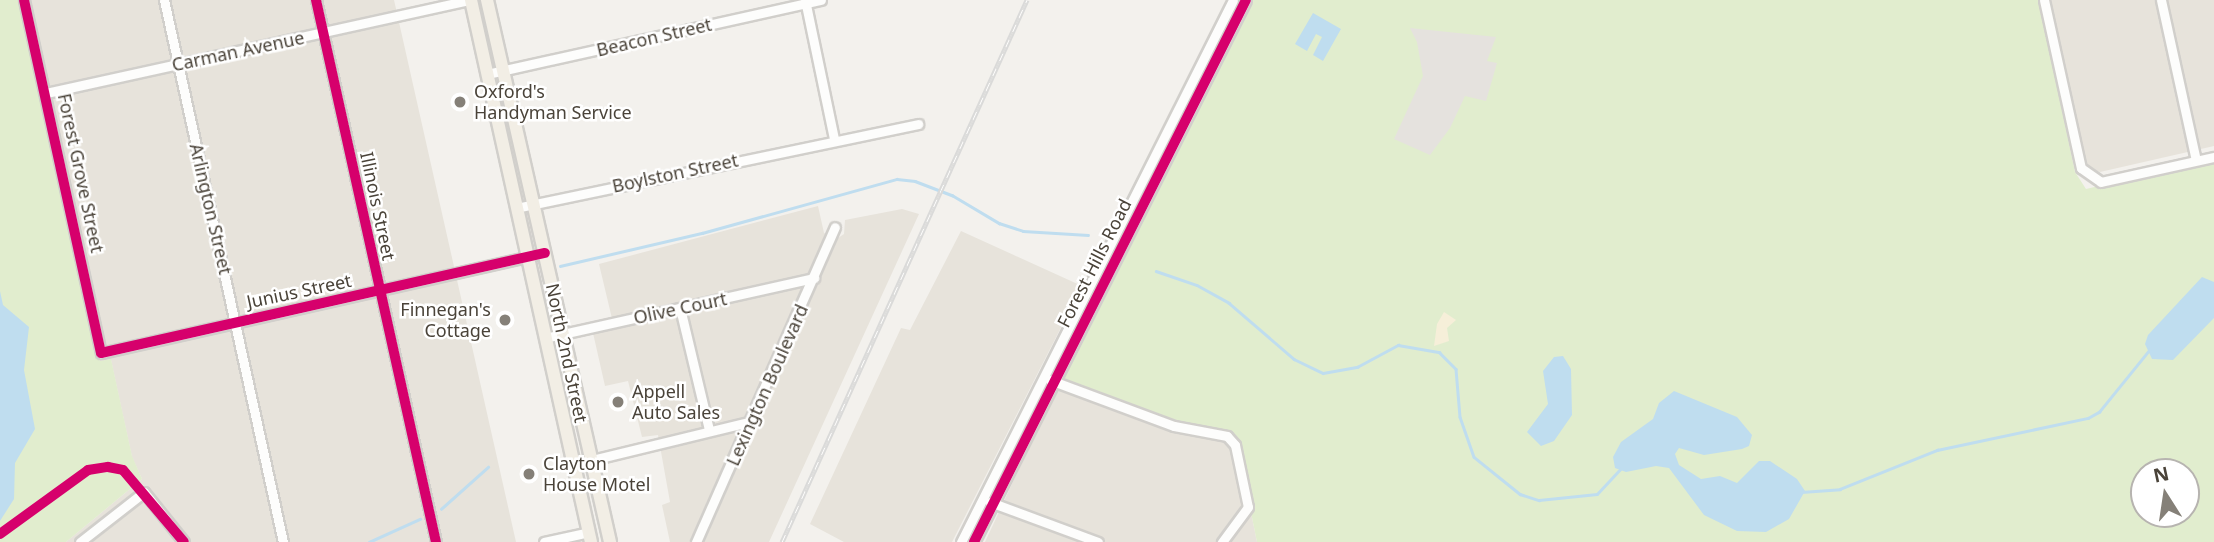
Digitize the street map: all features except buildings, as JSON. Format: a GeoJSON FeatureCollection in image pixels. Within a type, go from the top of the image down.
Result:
{"type":"FeatureCollection","features":[{"type":"Feature","properties":{"kind":"main road","name":"North 2nd Street"},"geometry":{"type":"LineString","coordinates":[[470,0],[590,537]]}},
{"type":"Feature","properties":{"kind":"main road","name":"North 2nd Street"},"geometry":{"type":"LineString","coordinates":[[487,0],[610,542]]}},
{"type":"Feature","properties":{"kind":"street","name":"Forest Grove Street"},"geometry":{"type":"LineString","coordinates":[[24,0],[101,353]]}},
{"type":"Feature","properties":{"kind":"street","name":"Arlington Street"},"geometry":{"type":"LineString","coordinates":[[164,0],[237,322],[283,542]]}},
{"type":"Feature","properties":{"kind":"street","name":"Illinois Street"},"geometry":{"type":"LineString","coordinates":[[316,0],[378,291],[436,542]]}},
{"type":"Feature","properties":{"kind":"street","name":"Carman Avenue"},"geometry":{"type":"LineString","coordinates":[[46,93],[470,0]]}},
{"type":"Feature","properties":{"kind":"street","name":"Beacon Street"},"geometry":{"type":"LineString","coordinates":[[487,74],[821,0]]}},
{"type":"Feature","properties":{"kind":"street","name":"Forest Hills Road"},"geometry":{"type":"LineString","coordinates":[[961,542],[1233,0]]}},
{"type":"Feature","properties":{"kind":"street","name":"Forest Hills Road"},"geometry":{"type":"LineString","coordinates":[[974,542],[1246,0]]}},
{"type":"Feature","properties":{"kind":"street"},"geometry":{"type":"LineString","coordinates":[[2044,0],[2081,168],[2101,182],[2214,157]]}},
{"type":"Feature","properties":{"kind":"street"},"geometry":{"type":"LineString","coordinates":[[2161,0],[2196,160]]}},
{"type":"Feature","properties":{"kind":"street"},"geometry":{"type":"LineString","coordinates":[[805,2],[834,139]]}},
{"type":"Feature","properties":{"kind":"street"},"geometry":{"type":"LineString","coordinates":[[1226,13],[1237,19]]}},
{"type":"Feature","properties":{"kind":"street","name":"Boylston Street"},"geometry":{"type":"LineString","coordinates":[[516,208],[834,139],[918,124]]}},
{"type":"Feature","properties":{"kind":"street","name":"Lexington Boulevard"},"geometry":{"type":"LineString","coordinates":[[696,542],[753,421],[835,227]]}},
{"type":"Feature","properties":{"kind":"street","name":"Junius Street"},"geometry":{"type":"LineString","coordinates":[[101,353],[545,253]]}},
{"type":"Feature","properties":{"kind":"street","name":"Olive Court"},"geometry":{"type":"LineString","coordinates":[[545,338],[814,278]]}},
{"type":"Feature","properties":{"kind":"street"},"geometry":{"type":"LineString","coordinates":[[680,308],[709,430]]}},
{"type":"Feature","properties":{"kind":"street"},"geometry":{"type":"LineString","coordinates":[[1042,378],[1174,426],[1227,436],[1235,445],[1248,507],[1222,542]]}},
{"type":"Feature","properties":{"kind":"street"},"geometry":{"type":"LineString","coordinates":[[575,464],[590,458],[753,421]]}},
{"type":"Feature","properties":{"kind":"street"},"geometry":{"type":"LineString","coordinates":[[80,542],[144,492],[184,542]]}},
{"type":"Feature","properties":{"kind":"street"},"geometry":{"type":"LineString","coordinates":[[982,499],[1098,542]]}},
{"type":"Feature","properties":{"kind":"street"},"geometry":{"type":"LineString","coordinates":[[544,542],[590,537]]}},
{"type":"Feature","properties":{"kind":"shaded area"},"geometry":{"type":"Polygon","coordinates":[[[18,0],[394,0],[516,542],[66,542],[142,479],[132,457],[111,360],[100,361],[18,0]]]}},
{"type":"Feature","properties":{"kind":"shaded area"},"geometry":{"type":"Polygon","coordinates":[[[2046,0],[2214,0],[2214,146],[2100,172],[2086,167],[2079,156],[2046,0]]]}},
{"type":"Feature","properties":{"kind":"shaded area"},"geometry":{"type":"Polygon","coordinates":[[[1410,28],[1496,37],[1487,61],[1497,63],[1486,101],[1465,96],[1450,128],[1430,155],[1394,139],[1423,76],[1417,42],[1410,28]]]}},
{"type":"Feature","properties":{"kind":"shaded area"},"geometry":{"type":"Polygon","coordinates":[[[818,206],[824,233],[838,238],[844,234],[845,220],[902,209],[919,214],[769,542],[670,542],[662,505],[670,502],[658,435],[642,437],[628,381],[605,386],[593,333],[614,327],[599,264],[818,206]]]}},
{"type":"Feature","properties":{"kind":"shaded area"},"geometry":{"type":"Polygon","coordinates":[[[961,231],[1082,286],[952,542],[844,542],[810,524],[901,328],[910,330],[961,231]]]}},
{"type":"Feature","properties":{"kind":"shaded area"},"geometry":{"type":"Polygon","coordinates":[[[1059,383],[1236,439],[1257,542],[985,542],[1059,383]]]}},
{"type":"Feature","properties":{"kind":"green space"},"geometry":{"type":"Polygon","coordinates":[[[0,0],[18,0],[100,361],[111,359],[132,456],[142,479],[66,542],[0,542],[0,0]]]}},
{"type":"Feature","properties":{"kind":"green space"},"geometry":{"type":"Polygon","coordinates":[[[1251,0],[2039,0],[2075,172],[2086,189],[2214,159],[2214,542],[1257,542],[1236,439],[1059,383],[1251,0]]]}},
{"type":"Feature","properties":{"kind":"sand"},"geometry":{"type":"Polygon","coordinates":[[[1444,312],[1456,320],[1447,328],[1449,341],[1434,346],[1437,324],[1444,312]]]}},
{"type":"Feature","properties":{"kind":"water"},"geometry":{"type":"Polygon","coordinates":[[[1313,13],[1341,29],[1323,61],[1313,55],[1322,37],[1316,34],[1307,51],[1295,44],[1313,13]]]}},
{"type":"Feature","properties":{"kind":"water"},"geometry":{"type":"Polygon","coordinates":[[[2202,277],[2214,282],[2214,318],[2173,360],[2152,359],[2145,344],[2148,335],[2202,277]]]}},
{"type":"Feature","properties":{"kind":"water"},"geometry":{"type":"Polygon","coordinates":[[[0,291],[3,305],[29,327],[24,370],[35,429],[15,463],[14,499],[0,521],[0,291]]]}},
{"type":"Feature","properties":{"kind":"water"},"geometry":{"type":"Polygon","coordinates":[[[1563,356],[1571,369],[1572,415],[1554,441],[1541,446],[1527,432],[1548,404],[1543,371],[1554,357],[1563,356]]]}},
{"type":"Feature","properties":{"kind":"water"},"geometry":{"type":"Polygon","coordinates":[[[1674,391],[1737,417],[1752,435],[1749,446],[1742,449],[1704,455],[1679,448],[1675,454],[1679,465],[1701,479],[1720,476],[1737,483],[1759,461],[1770,461],[1797,479],[1805,491],[1789,519],[1766,532],[1737,531],[1704,515],[1669,468],[1656,466],[1626,472],[1615,468],[1613,457],[1621,442],[1653,419],[1659,403],[1674,391]]]}},
{"type":"Feature","properties":{"kind":"waterway"},"geometry":{"type":"LineString","coordinates":[[560,266],[702,233],[897,179],[915,181],[952,195],[999,223],[1023,231],[1088,235]]}},
{"type":"Feature","properties":{"kind":"waterway"},"geometry":{"type":"LineString","coordinates":[[1156,271],[1197,285],[1229,303],[1294,359],[1323,373],[1357,367],[1398,345],[1439,352],[1456,369],[1460,417],[1474,457],[1520,494],[1539,500],[1597,494],[1620,469]]}},
{"type":"Feature","properties":{"kind":"waterway"},"geometry":{"type":"LineString","coordinates":[[1801,492],[1840,489],[1937,450],[2088,418],[2099,412],[2150,349]]}},
{"type":"Feature","properties":{"kind":"waterway"},"geometry":{"type":"LineString","coordinates":[[441,509],[488,467]]}},
{"type":"Feature","properties":{"kind":"waterway"},"geometry":{"type":"LineString","coordinates":[[369,542],[420,519]]}},
{"type":"Feature","properties":{"kind":"railway"},"geometry":{"type":"LineString","coordinates":[[782,542],[1027,0]]}},
{"type":"Feature","properties":{"kind":"cycle path"},"geometry":{"type":"LineString","coordinates":[[24,0],[101,353],[545,253]]}},
{"type":"Feature","properties":{"kind":"cycle path"},"geometry":{"type":"LineString","coordinates":[[316,0],[436,542]]}},
{"type":"Feature","properties":{"kind":"cycle path"},"geometry":{"type":"LineString","coordinates":[[974,542],[1246,0]]}},
{"type":"Feature","properties":{"kind":"cycle path"},"geometry":{"type":"LineString","coordinates":[[0,534],[88,470],[108,467],[123,470],[184,542]]}},
{"type":"Feature","properties":{"kind":"place","name":"Oxford's Handyman Service"},"geometry":{"type":"Point","coordinates":[460,102]}},
{"type":"Feature","properties":{"kind":"place","name":"Finnegan's Cottage"},"geometry":{"type":"Point","coordinates":[505,320]}},
{"type":"Feature","properties":{"kind":"place","name":"Appell Auto Sales"},"geometry":{"type":"Point","coordinates":[618,402]}},
{"type":"Feature","properties":{"kind":"place","name":"Clayton House Motel"},"geometry":{"type":"Point","coordinates":[529,474]}}]}
